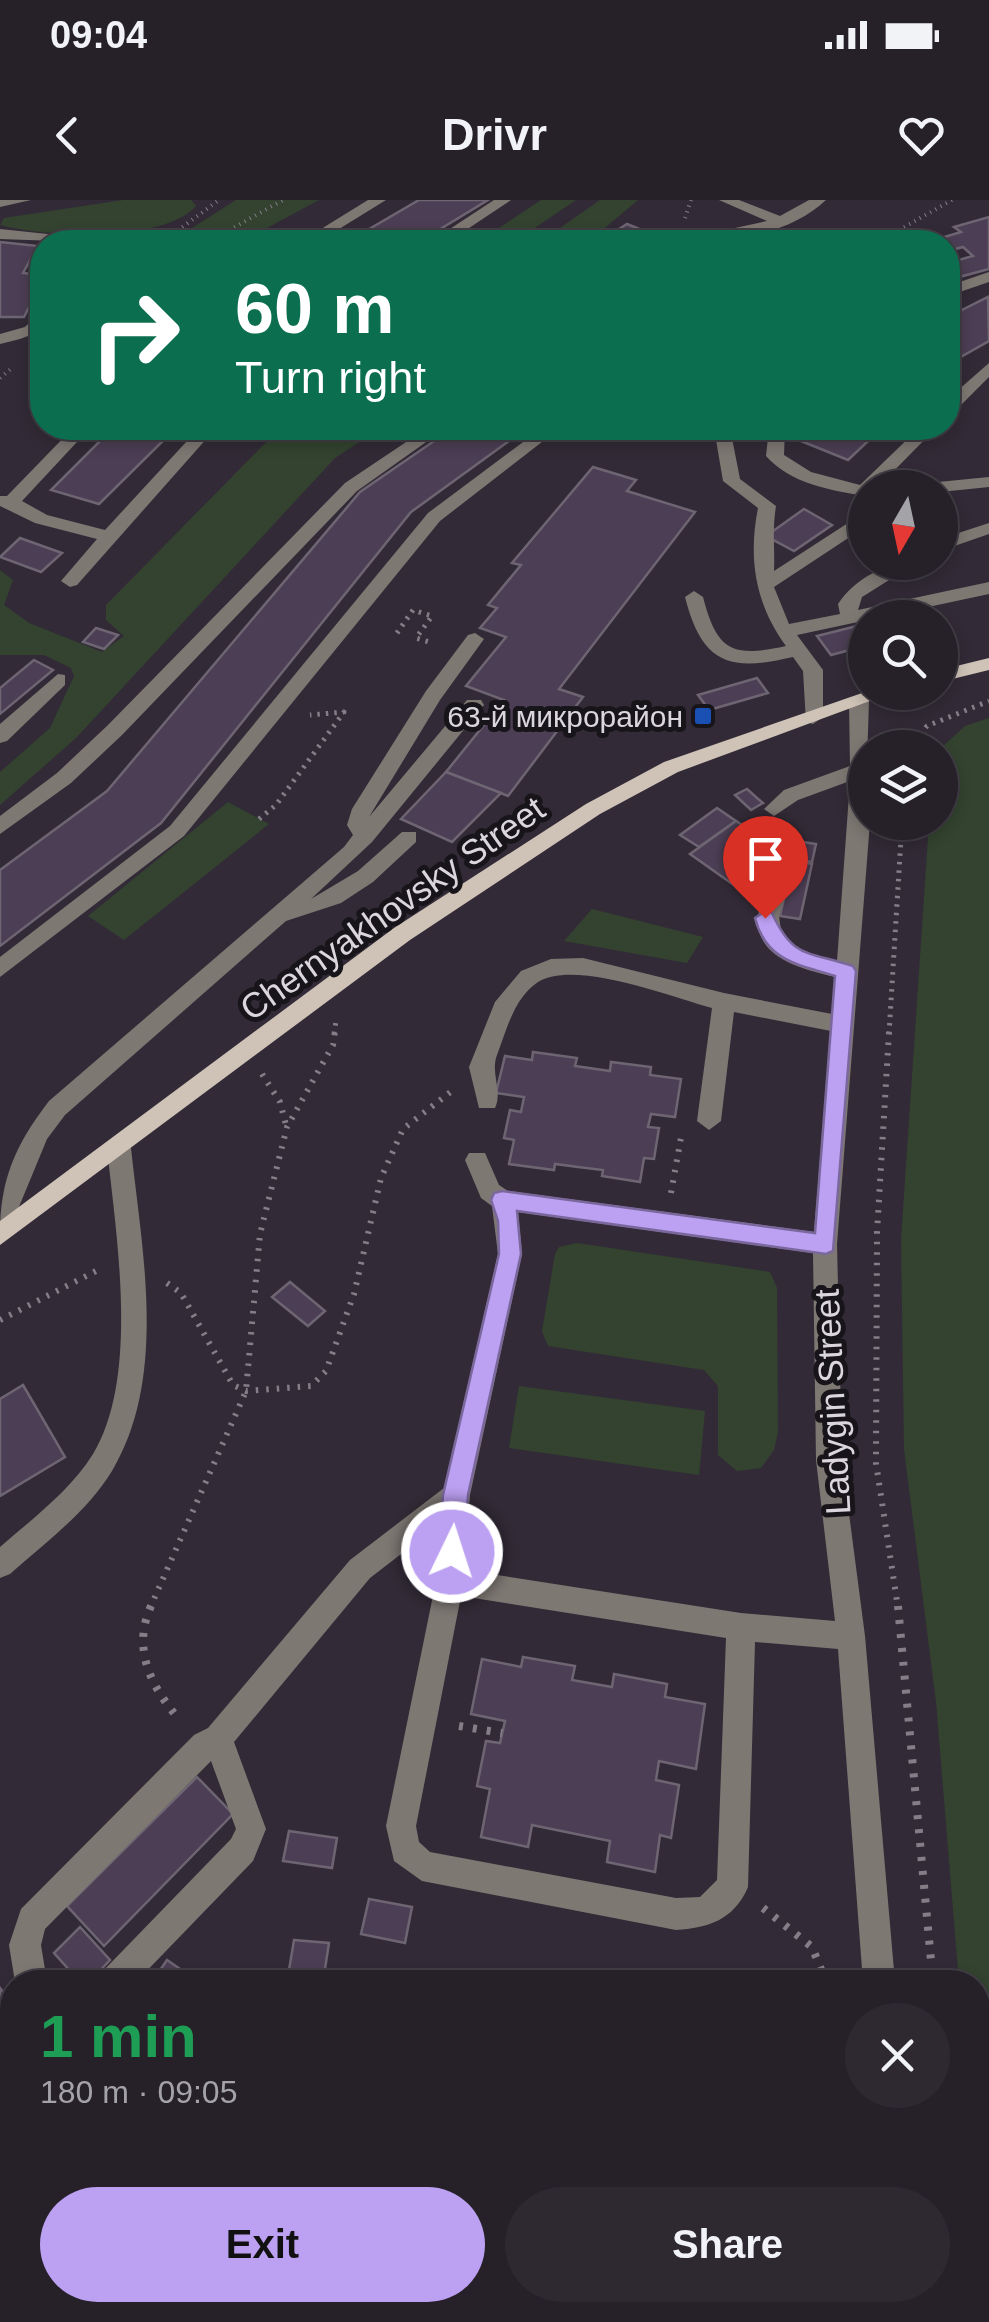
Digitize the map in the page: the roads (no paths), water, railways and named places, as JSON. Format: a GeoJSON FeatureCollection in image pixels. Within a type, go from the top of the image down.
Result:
{"type":"FeatureCollection","features":[{"type":"Feature","properties":{"kind":"main road"},"geometry":{"type":"LineString","coordinates":[[958,672],[989,664]]}},
{"type":"Feature","properties":{"kind":"main road","name":"Chernyakhovsky Street"},"geometry":{"type":"LineString","coordinates":[[0,1235],[402,934],[593,809],[671,767],[848,705]]}},
{"type":"Feature","properties":{"kind":"street"},"geometry":{"type":"LineString","coordinates":[[328,230],[379,200]]}},
{"type":"Feature","properties":{"kind":"street"},"geometry":{"type":"LineString","coordinates":[[457,230],[504,200]]}},
{"type":"Feature","properties":{"kind":"street"},"geometry":{"type":"LineString","coordinates":[[726,200],[777,220]]}},
{"type":"Feature","properties":{"kind":"street"},"geometry":{"type":"LineString","coordinates":[[752,230],[798,214],[820,200]]}},
{"type":"Feature","properties":{"kind":"street"},"geometry":{"type":"LineString","coordinates":[[0,234],[30,237]]}},
{"type":"Feature","properties":{"kind":"street"},"geometry":{"type":"LineString","coordinates":[[960,288],[989,277]]}},
{"type":"Feature","properties":{"kind":"street"},"geometry":{"type":"LineString","coordinates":[[0,339],[30,330]]}},
{"type":"Feature","properties":{"kind":"street"},"geometry":{"type":"LineString","coordinates":[[960,396],[989,368]]}},
{"type":"Feature","properties":{"kind":"street"},"geometry":{"type":"LineString","coordinates":[[70,440],[6,501],[30,514],[109,536]]}},
{"type":"Feature","properties":{"kind":"street"},"geometry":{"type":"LineString","coordinates":[[70,581],[197,440]]}},
{"type":"Feature","properties":{"kind":"street"},"geometry":{"type":"LineString","coordinates":[[0,828],[64,778],[115,730],[351,487],[420,440]]}},
{"type":"Feature","properties":{"kind":"street"},"geometry":{"type":"LineString","coordinates":[[0,969],[177,831],[434,517],[536,440]]}},
{"type":"Feature","properties":{"kind":"street"},"geometry":{"type":"LineString","coordinates":[[723,440],[724,456],[767,506],[761,538],[766,552],[764,585],[777,620],[813,670],[813,718]]}},
{"type":"Feature","properties":{"kind":"street"},"geometry":{"type":"LineString","coordinates":[[776,440],[775,456],[791,468],[848,486]]}},
{"type":"Feature","properties":{"kind":"street"},"geometry":{"type":"LineString","coordinates":[[886,470],[916,440]]}},
{"type":"Feature","properties":{"kind":"street"},"geometry":{"type":"LineString","coordinates":[[771,472],[791,468]]}},
{"type":"Feature","properties":{"kind":"street"},"geometry":{"type":"LineString","coordinates":[[958,485],[989,482]]}},
{"type":"Feature","properties":{"kind":"street"},"geometry":{"type":"LineString","coordinates":[[958,539],[989,528]]}},
{"type":"Feature","properties":{"kind":"street"},"geometry":{"type":"LineString","coordinates":[[764,585],[848,532]]}},
{"type":"Feature","properties":{"kind":"street"},"geometry":{"type":"LineString","coordinates":[[850,600],[880,580]]}},
{"type":"Feature","properties":{"kind":"street"},"geometry":{"type":"LineString","coordinates":[[937,600],[989,588]]}},
{"type":"Feature","properties":{"kind":"street"},"geometry":{"type":"LineString","coordinates":[[694,597],[702,631],[732,660],[751,662],[800,648]]}},
{"type":"Feature","properties":{"kind":"street"},"geometry":{"type":"LineString","coordinates":[[787,632],[848,620]]}},
{"type":"Feature","properties":{"kind":"street"},"geometry":{"type":"LineString","coordinates":[[365,836],[356,826],[359,814],[433,696],[475,640]]}},
{"type":"Feature","properties":{"kind":"street"},"geometry":{"type":"LineString","coordinates":[[0,736],[58,680]]}},
{"type":"Feature","properties":{"kind":"street"},"geometry":{"type":"LineString","coordinates":[[0,1224],[37,1134],[57,1108],[365,836],[474,705]]}},
{"type":"Feature","properties":{"kind":"street"},"geometry":{"type":"LineString","coordinates":[[774,809],[791,795],[848,775]]}},
{"type":"Feature","properties":{"kind":"street"},"geometry":{"type":"LineString","coordinates":[[278,914],[318,906],[338,897],[409,837]]}},
{"type":"Feature","properties":{"kind":"street","name":"Ladygin Street"},"geometry":{"type":"LineString","coordinates":[[856,840],[826,1244],[829,1460],[851,1636],[878,1970]]}},
{"type":"Feature","properties":{"kind":"street"},"geometry":{"type":"LineString","coordinates":[[784,869],[766,910],[766,930],[775,946],[804,962],[846,971]]}},
{"type":"Feature","properties":{"kind":"street"},"geometry":{"type":"LineString","coordinates":[[487,1101],[481,1067],[506,1002],[529,977],[551,967],[583,966],[724,1002],[840,1024]]}},
{"type":"Feature","properties":{"kind":"street"},"geometry":{"type":"LineString","coordinates":[[710,1121],[724,1002]]}},
{"type":"Feature","properties":{"kind":"street"},"geometry":{"type":"LineString","coordinates":[[0,1565],[68,1505],[104,1460],[124,1416],[130,1377],[129,1254],[119,1148]]}},
{"type":"Feature","properties":{"kind":"street"},"geometry":{"type":"LineString","coordinates":[[477,1160],[490,1191],[502,1200],[826,1244]]}},
{"type":"Feature","properties":{"kind":"street"},"geometry":{"type":"LineString","coordinates":[[502,1200],[509,1221],[510,1254],[456,1495],[450,1582],[401,1826],[405,1850],[422,1866],[676,1914],[707,1912],[732,1887],[741,1627]]}},
{"type":"Feature","properties":{"kind":"street"},"geometry":{"type":"LineString","coordinates":[[30,1970],[25,1944],[32,1920],[212,1742],[360,1570],[456,1495]]}},
{"type":"Feature","properties":{"kind":"street"},"geometry":{"type":"LineString","coordinates":[[0,1549],[68,1505]]}},
{"type":"Feature","properties":{"kind":"street"},"geometry":{"type":"LineString","coordinates":[[450,1582],[741,1627],[851,1636]]}},
{"type":"Feature","properties":{"kind":"street"},"geometry":{"type":"LineString","coordinates":[[126,1970],[242,1850],[251,1828],[246,1804],[212,1742]]}},
{"type":"Feature","properties":{"kind":"place","name":"63-й микрорайон"},"geometry":{"type":"Point","coordinates":[703,716]}}]}
